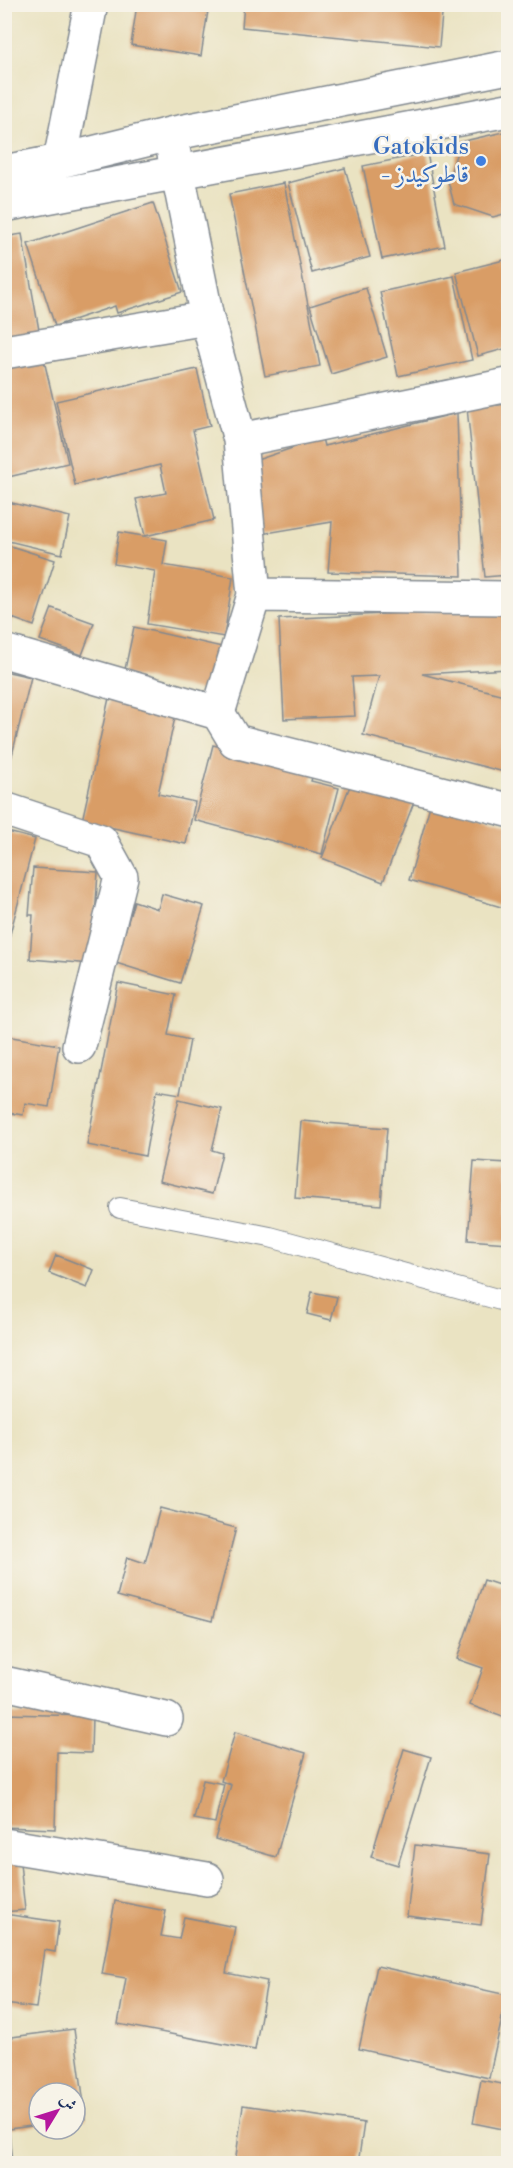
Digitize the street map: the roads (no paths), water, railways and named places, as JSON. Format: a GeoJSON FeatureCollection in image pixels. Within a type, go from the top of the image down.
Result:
{"type":"FeatureCollection","features":[{"type":"Feature","properties":{"kind":"street"},"geometry":{"type":"LineString","coordinates":[[60,161],[91,4]]}},
{"type":"Feature","properties":{"kind":"street"},"geometry":{"type":"LineString","coordinates":[[4,172],[171,134],[508,67]]}},
{"type":"Feature","properties":{"kind":"street"},"geometry":{"type":"LineString","coordinates":[[4,205],[508,110]]}},
{"type":"Feature","properties":{"kind":"street"},"geometry":{"type":"LineString","coordinates":[[171,134],[207,318],[240,440],[254,596],[218,713]]}},
{"type":"Feature","properties":{"kind":"street"},"geometry":{"type":"LineString","coordinates":[[4,352],[207,318]]}},
{"type":"Feature","properties":{"kind":"street"},"geometry":{"type":"LineString","coordinates":[[240,440],[508,385]]}},
{"type":"Feature","properties":{"kind":"street"},"geometry":{"type":"LineString","coordinates":[[254,596],[508,598]]}},
{"type":"Feature","properties":{"kind":"street"},"geometry":{"type":"LineString","coordinates":[[4,651],[218,713],[235,741],[508,810]]}},
{"type":"Feature","properties":{"kind":"street"},"geometry":{"type":"LineString","coordinates":[[4,809],[101,841],[121,877],[79,1046]]}},
{"type":"Feature","properties":{"kind":"street"},"geometry":{"type":"LineString","coordinates":[[4,1683],[166,1719]]}},
{"type":"Feature","properties":{"kind":"street"},"geometry":{"type":"LineString","coordinates":[[4,1845],[207,1879]]}},
{"type":"Feature","properties":{"kind":"lane"},"geometry":{"type":"LineString","coordinates":[[120,1208],[270,1237],[508,1302]]}},
{"type":"Feature","properties":{"kind":"place","name":"Gatokids - قاطوكيدز"},"geometry":{"type":"Point","coordinates":[481,161]}}]}
